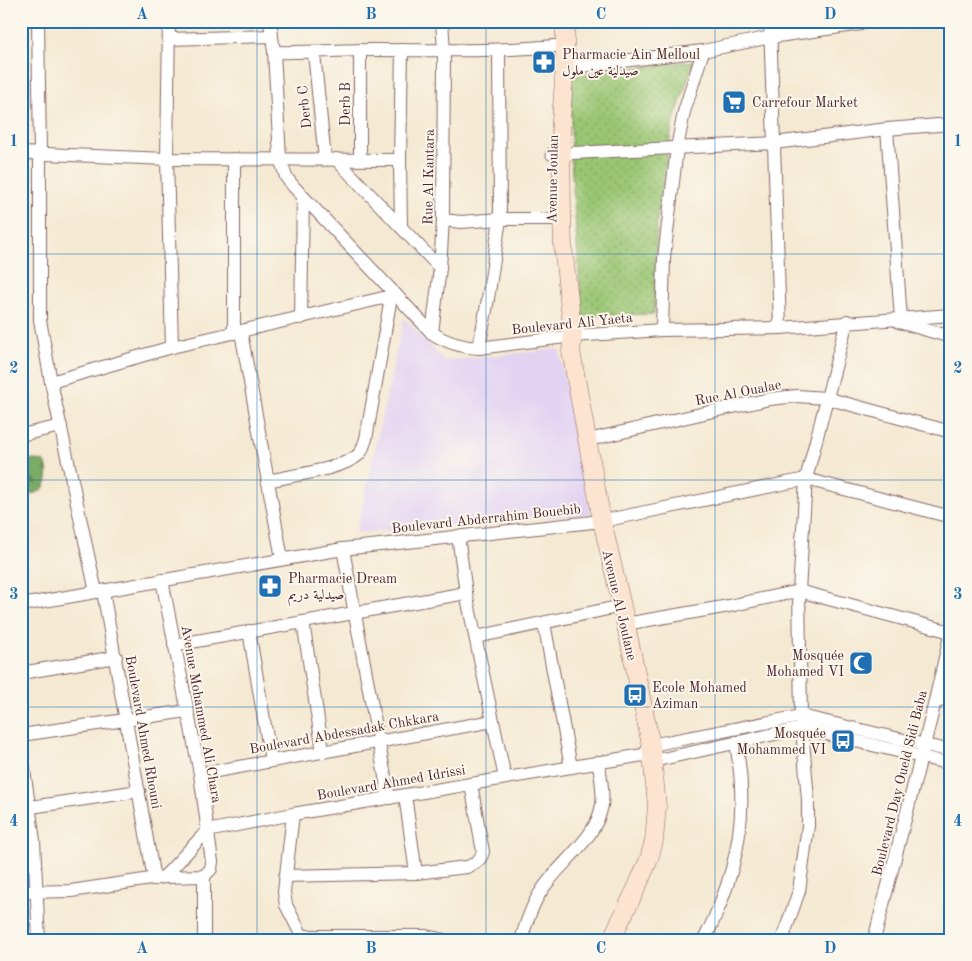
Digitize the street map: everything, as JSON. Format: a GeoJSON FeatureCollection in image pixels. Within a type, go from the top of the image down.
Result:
{"type":"FeatureCollection","features":[{"type":"Feature","properties":{"kind":"street","name":"Boulevard Ahmed Rhouni"},"geometry":{"type":"LineString","coordinates":[[38,21],[40,320],[51,382],[116,657],[139,791],[159,878]]}},
{"type":"Feature","properties":{"kind":"street"},"geometry":{"type":"LineString","coordinates":[[169,21],[167,159],[172,347]]}},
{"type":"Feature","properties":{"kind":"street","name":"Boulevard Ali Yaeta"},"geometry":{"type":"LineString","coordinates":[[270,21],[274,52],[280,158],[286,177],[394,296],[432,332],[448,342],[465,347],[479,348],[569,341],[662,330],[780,328],[951,315]]}},
{"type":"Feature","properties":{"kind":"street","name":"Rue Al Kantara"},"geometry":{"type":"LineString","coordinates":[[432,332],[440,268],[443,220],[444,51],[442,21]]}},
{"type":"Feature","properties":{"kind":"street","name":"Avenue Joulan"},"geometry":{"type":"LineString","coordinates":[[555,21],[555,46],[559,66]]}},
{"type":"Feature","properties":{"kind":"street","name":"Avenue Joulan"},"geometry":{"type":"LineString","coordinates":[[565,21],[559,66],[556,219],[569,341]]}},
{"type":"Feature","properties":{"kind":"street"},"geometry":{"type":"LineString","coordinates":[[770,21],[780,328]]}},
{"type":"Feature","properties":{"kind":"street"},"geometry":{"type":"LineString","coordinates":[[559,66],[582,66],[703,50],[771,37],[861,24]]}},
{"type":"Feature","properties":{"kind":"street"},"geometry":{"type":"LineString","coordinates":[[169,39],[272,36]]}},
{"type":"Feature","properties":{"kind":"street"},"geometry":{"type":"LineString","coordinates":[[274,52],[499,50],[555,46]]}},
{"type":"Feature","properties":{"kind":"street","name":"Derb B"},"geometry":{"type":"LineString","coordinates":[[360,50],[360,158]]}},
{"type":"Feature","properties":{"kind":"street"},"geometry":{"type":"LineString","coordinates":[[401,226],[402,50]]}},
{"type":"Feature","properties":{"kind":"street"},"geometry":{"type":"LineString","coordinates":[[479,348],[500,219],[499,50]]}},
{"type":"Feature","properties":{"kind":"street"},"geometry":{"type":"LineString","coordinates":[[662,330],[664,258],[677,148],[684,112],[703,50]]}},
{"type":"Feature","properties":{"kind":"street","name":"Derb C"},"geometry":{"type":"LineString","coordinates":[[314,53],[330,159]]}},
{"type":"Feature","properties":{"kind":"street"},"geometry":{"type":"LineString","coordinates":[[557,154],[774,143],[951,124]]}},
{"type":"Feature","properties":{"kind":"street"},"geometry":{"type":"LineString","coordinates":[[887,130],[895,319],[951,337]]}},
{"type":"Feature","properties":{"kind":"street"},"geometry":{"type":"LineString","coordinates":[[21,153],[40,152],[167,159],[360,158],[400,160]]}},
{"type":"Feature","properties":{"kind":"street"},"geometry":{"type":"LineString","coordinates":[[234,158],[238,332],[282,559]]}},
{"type":"Feature","properties":{"kind":"street"},"geometry":{"type":"LineString","coordinates":[[330,159],[401,226],[440,268]]}},
{"type":"Feature","properties":{"kind":"street"},"geometry":{"type":"LineString","coordinates":[[301,318],[303,197]]}},
{"type":"Feature","properties":{"kind":"street"},"geometry":{"type":"LineString","coordinates":[[443,220],[461,222],[500,219],[556,219]]}},
{"type":"Feature","properties":{"kind":"street"},"geometry":{"type":"LineString","coordinates":[[51,382],[172,347],[394,296],[366,439],[360,453],[352,460],[338,466],[267,481]]}},
{"type":"Feature","properties":{"kind":"street"},"geometry":{"type":"LineString","coordinates":[[782,940],[799,890],[809,815],[802,722],[799,591],[806,480],[847,322]]}},
{"type":"Feature","properties":{"kind":"street","name":"Avenue Al Joulane"},"geometry":{"type":"LineString","coordinates":[[569,341],[602,521],[622,606],[657,806],[654,841],[643,873],[611,940]]}},
{"type":"Feature","properties":{"kind":"street","name":"Rue Al Oualae"},"geometry":{"type":"LineString","coordinates":[[588,440],[770,399],[797,396],[826,398],[951,432]]}},
{"type":"Feature","properties":{"kind":"street"},"geometry":{"type":"LineString","coordinates":[[21,435],[61,426]]}},
{"type":"Feature","properties":{"kind":"street","name":"Boulevard Abderrahim Bouebib"},"geometry":{"type":"LineString","coordinates":[[21,605],[343,548],[602,521],[806,480],[951,517]]}},
{"type":"Feature","properties":{"kind":"street"},"geometry":{"type":"LineString","coordinates":[[458,536],[466,593],[505,778]]}},
{"type":"Feature","properties":{"kind":"street"},"geometry":{"type":"LineString","coordinates":[[343,548],[389,798]]}},
{"type":"Feature","properties":{"kind":"street","name":"Avenue Mohammed Ali Chara"},"geometry":{"type":"LineString","coordinates":[[162,580],[200,774],[212,862],[211,869],[204,876]]}},
{"type":"Feature","properties":{"kind":"street"},"geometry":{"type":"LineString","coordinates":[[625,624],[729,606],[799,591],[951,632]]}},
{"type":"Feature","properties":{"kind":"street"},"geometry":{"type":"LineString","coordinates":[[174,645],[466,593]]}},
{"type":"Feature","properties":{"kind":"street"},"geometry":{"type":"LineString","coordinates":[[476,637],[622,606]]}},
{"type":"Feature","properties":{"kind":"street"},"geometry":{"type":"LineString","coordinates":[[303,622],[323,752]]}},
{"type":"Feature","properties":{"kind":"street"},"geometry":{"type":"LineString","coordinates":[[544,623],[572,767]]}},
{"type":"Feature","properties":{"kind":"street"},"geometry":{"type":"LineString","coordinates":[[249,631],[272,761]]}},
{"type":"Feature","properties":{"kind":"street","name":"Boulevard Day Oueld Sidi Baba"},"geometry":{"type":"LineString","coordinates":[[874,940],[923,751],[951,632]]}},
{"type":"Feature","properties":{"kind":"street"},"geometry":{"type":"LineString","coordinates":[[21,673],[116,657]]}},
{"type":"Feature","properties":{"kind":"street"},"geometry":{"type":"LineString","coordinates":[[931,718],[951,681]]}},
{"type":"Feature","properties":{"kind":"street"},"geometry":{"type":"LineString","coordinates":[[21,735],[188,711]]}},
{"type":"Feature","properties":{"kind":"street","name":"Boulevard Abdessadak Chkkara"},"geometry":{"type":"LineString","coordinates":[[200,774],[379,740],[493,721]]}},
{"type":"Feature","properties":{"kind":"street"},"geometry":{"type":"LineString","coordinates":[[649,754],[736,742],[802,722]]}},
{"type":"Feature","properties":{"kind":"street"},"geometry":{"type":"LineString","coordinates":[[649,754],[802,722],[923,751],[951,764]]}},
{"type":"Feature","properties":{"kind":"street"},"geometry":{"type":"LineString","coordinates":[[704,940],[729,882],[739,838],[742,788],[736,742]]}},
{"type":"Feature","properties":{"kind":"street"},"geometry":{"type":"LineString","coordinates":[[21,748],[31,807],[36,864],[39,940]]}},
{"type":"Feature","properties":{"kind":"street"},"geometry":{"type":"LineString","coordinates":[[923,751],[951,751]]}},
{"type":"Feature","properties":{"kind":"street","name":"Boulevard Ahmed Idrissi"},"geometry":{"type":"LineString","coordinates":[[207,831],[293,814],[649,754]]}},
{"type":"Feature","properties":{"kind":"street"},"geometry":{"type":"LineString","coordinates":[[521,940],[530,913],[542,889],[586,838],[598,818],[602,804],[599,762]]}},
{"type":"Feature","properties":{"kind":"street"},"geometry":{"type":"LineString","coordinates":[[284,876],[416,873],[467,867],[481,858],[483,852],[471,784]]}},
{"type":"Feature","properties":{"kind":"street"},"geometry":{"type":"LineString","coordinates":[[31,807],[139,791]]}},
{"type":"Feature","properties":{"kind":"street"},"geometry":{"type":"LineString","coordinates":[[405,795],[416,873]]}},
{"type":"Feature","properties":{"kind":"street"},"geometry":{"type":"LineString","coordinates":[[293,814],[284,876],[284,892],[286,905],[304,938],[426,936],[444,940]]}},
{"type":"Feature","properties":{"kind":"street"},"geometry":{"type":"LineString","coordinates":[[159,878],[207,831]]}},
{"type":"Feature","properties":{"kind":"street"},"geometry":{"type":"LineString","coordinates":[[21,892],[95,889],[159,878],[204,876],[204,940]]}},
{"type":"Feature","properties":{"kind":"shaded area"},"geometry":{"type":"Polygon","coordinates":[[[404,318],[444,361],[559,349],[591,514],[356,533],[404,318]]]}},
{"type":"Feature","properties":{"kind":"green space"},"geometry":{"type":"Polygon","coordinates":[[[694,61],[672,127],[657,218],[654,314],[582,316],[571,160],[571,75],[694,61]]]}},
{"type":"Feature","properties":{"kind":"green space"},"geometry":{"type":"Polygon","coordinates":[[[31,459],[45,462],[48,470],[46,484],[38,492],[21,494],[21,464],[31,459]]]}},
{"type":"Feature","properties":{"kind":"place","name":"Pharmacie Ain Melloul صيدلية عين ملول"},"geometry":{"type":"Point","coordinates":[544,62]}},
{"type":"Feature","properties":{"kind":"place","name":"Carrefour Market"},"geometry":{"type":"Point","coordinates":[734,102]}},
{"type":"Feature","properties":{"kind":"place","name":"Pharmacie Dream صيدلية دريم"},"geometry":{"type":"Point","coordinates":[270,586]}},
{"type":"Feature","properties":{"kind":"place","name":"Mosquée Mohamed VI"},"geometry":{"type":"Point","coordinates":[861,663]}},
{"type":"Feature","properties":{"kind":"place","name":"Ecole Mohamed Aziman"},"geometry":{"type":"Point","coordinates":[635,695]}},
{"type":"Feature","properties":{"kind":"place","name":"Mosquée Mohammed VI"},"geometry":{"type":"Point","coordinates":[843,741]}}]}
